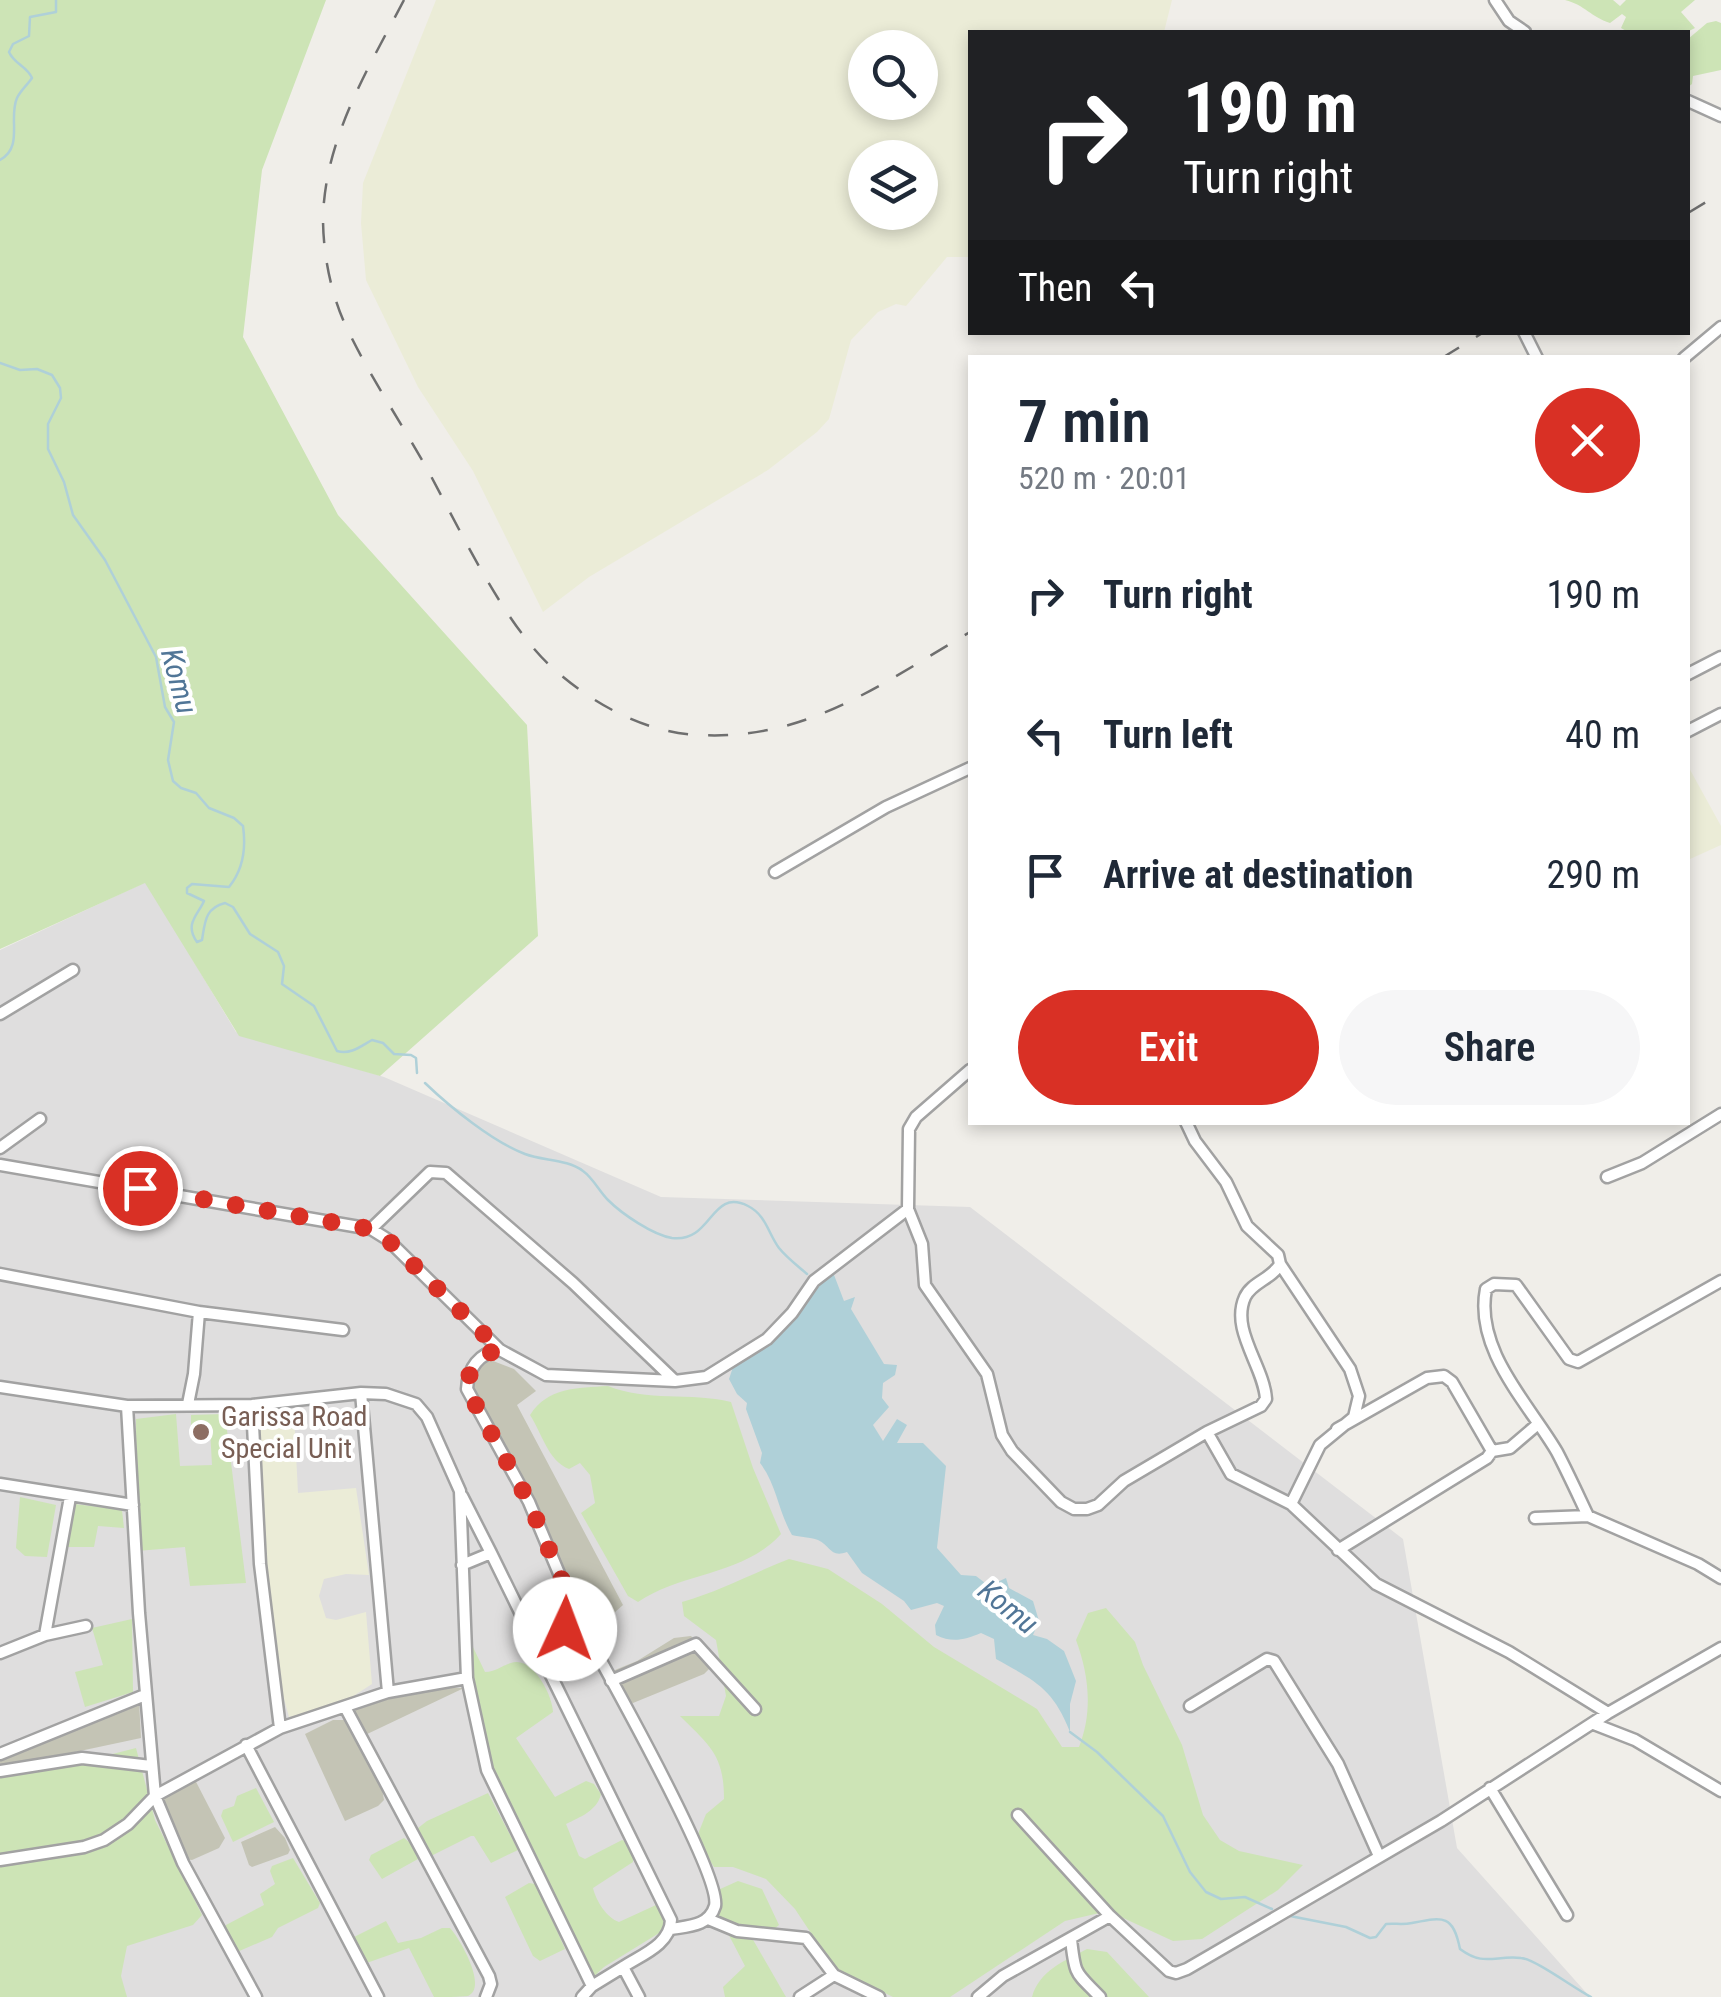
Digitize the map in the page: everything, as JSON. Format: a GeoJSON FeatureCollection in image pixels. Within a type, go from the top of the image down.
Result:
{"type":"FeatureCollection","features":[{"type":"Feature","properties":{"kind":"street"},"geometry":{"type":"LineString","coordinates":[[1495,0],[1509,20],[1522,30]]}},
{"type":"Feature","properties":{"kind":"street"},"geometry":{"type":"LineString","coordinates":[[1690,102],[1721,116]]}},
{"type":"Feature","properties":{"kind":"street"},"geometry":{"type":"LineString","coordinates":[[1688,355],[1721,327]]}},
{"type":"Feature","properties":{"kind":"street"},"geometry":{"type":"LineString","coordinates":[[1690,673],[1721,657]]}},
{"type":"Feature","properties":{"kind":"street"},"geometry":{"type":"LineString","coordinates":[[1690,730],[1721,714]]}},
{"type":"Feature","properties":{"kind":"street"},"geometry":{"type":"LineString","coordinates":[[775,872],[886,807],[968,769]]}},
{"type":"Feature","properties":{"kind":"street"},"geometry":{"type":"LineString","coordinates":[[0,1014],[73,970]]}},
{"type":"Feature","properties":{"kind":"street"},"geometry":{"type":"LineString","coordinates":[[968,1072],[916,1117],[910,1129],[908,1209],[922,1244],[925,1284],[987,1374],[1002,1435],[1012,1452],[1061,1502],[1074,1508],[1098,1505],[1124,1481],[1207,1432],[1261,1406],[1266,1399],[1242,1319],[1243,1301],[1249,1290],[1280,1264]]}},
{"type":"Feature","properties":{"kind":"street"},"geometry":{"type":"LineString","coordinates":[[1607,1178],[1642,1163],[1721,1114]]}},
{"type":"Feature","properties":{"kind":"street"},"geometry":{"type":"LineString","coordinates":[[0,1148],[40,1119]]}},
{"type":"Feature","properties":{"kind":"street"},"geometry":{"type":"LineString","coordinates":[[1188,1125],[1226,1182],[1247,1226],[1278,1255],[1356,1383],[1358,1409],[1320,1445],[1291,1504]]}},
{"type":"Feature","properties":{"kind":"street"},"geometry":{"type":"LineString","coordinates":[[0,1165],[371,1229],[387,1239],[500,1350],[546,1375],[676,1381],[706,1378],[767,1339],[814,1282],[908,1209]]}},
{"type":"Feature","properties":{"kind":"street"},"geometry":{"type":"LineString","coordinates":[[371,1229],[430,1172],[446,1173],[573,1283],[676,1381]]}},
{"type":"Feature","properties":{"kind":"street"},"geometry":{"type":"LineString","coordinates":[[0,1274],[198,1312],[342,1330]]}},
{"type":"Feature","properties":{"kind":"street"},"geometry":{"type":"LineString","coordinates":[[1588,1516],[1557,1453],[1503,1369],[1486,1327],[1486,1289],[1494,1284],[1516,1285],[1569,1358],[1578,1362],[1721,1281]]}},
{"type":"Feature","properties":{"kind":"street"},"geometry":{"type":"LineString","coordinates":[[188,1404],[198,1312]]}},
{"type":"Feature","properties":{"kind":"street"},"geometry":{"type":"LineString","coordinates":[[500,1350],[480,1358],[468,1378],[467,1389],[529,1502],[579,1621],[665,1781],[714,1889],[714,1910],[708,1919],[698,1925],[671,1929]]}},
{"type":"Feature","properties":{"kind":"street"},"geometry":{"type":"LineString","coordinates":[[1337,1429],[1427,1378],[1444,1376],[1452,1382],[1492,1451]]}},
{"type":"Feature","properties":{"kind":"street"},"geometry":{"type":"LineString","coordinates":[[0,1386],[128,1406],[252,1405],[361,1393],[386,1394],[416,1404],[427,1417],[671,1920],[671,1929],[663,1941],[592,1986],[582,1997]]}},
{"type":"Feature","properties":{"kind":"street"},"geometry":{"type":"LineString","coordinates":[[361,1393],[388,1692]]}},
{"type":"Feature","properties":{"kind":"street"},"geometry":{"type":"LineString","coordinates":[[252,1405],[260,1564],[280,1728]]}},
{"type":"Feature","properties":{"kind":"street"},"geometry":{"type":"LineString","coordinates":[[128,1406],[145,1695],[155,1796],[183,1863],[256,1997]]}},
{"type":"Feature","properties":{"kind":"street"},"geometry":{"type":"LineString","coordinates":[[1338,1550],[1487,1458],[1492,1451],[1510,1448],[1538,1424]]}},
{"type":"Feature","properties":{"kind":"street"},"geometry":{"type":"LineString","coordinates":[[1207,1432],[1231,1474],[1291,1504],[1376,1584],[1509,1652],[1608,1712]]}},
{"type":"Feature","properties":{"kind":"street"},"geometry":{"type":"LineString","coordinates":[[0,1484],[133,1505]]}},
{"type":"Feature","properties":{"kind":"street"},"geometry":{"type":"LineString","coordinates":[[460,1491],[468,1678],[487,1770],[592,1986]]}},
{"type":"Feature","properties":{"kind":"street"},"geometry":{"type":"LineString","coordinates":[[45,1636],[70,1497]]}},
{"type":"Feature","properties":{"kind":"street"},"geometry":{"type":"LineString","coordinates":[[1535,1518],[1588,1516],[1721,1578]]}},
{"type":"Feature","properties":{"kind":"street"},"geometry":{"type":"LineString","coordinates":[[462,1565],[491,1553]]}},
{"type":"Feature","properties":{"kind":"street"},"geometry":{"type":"LineString","coordinates":[[534,1644],[579,1621]]}},
{"type":"Feature","properties":{"kind":"street"},"geometry":{"type":"LineString","coordinates":[[0,1653],[86,1626]]}},
{"type":"Feature","properties":{"kind":"street"},"geometry":{"type":"LineString","coordinates":[[611,1680],[696,1644],[755,1709]]}},
{"type":"Feature","properties":{"kind":"street"},"geometry":{"type":"LineString","coordinates":[[1018,1815],[1110,1916],[1169,1972],[1176,1973],[1292,1910],[1608,1712],[1721,1648]]}},
{"type":"Feature","properties":{"kind":"street"},"geometry":{"type":"LineString","coordinates":[[1190,1706],[1247,1670],[1268,1659],[1274,1661],[1338,1764],[1380,1856]]}},
{"type":"Feature","properties":{"kind":"street"},"geometry":{"type":"LineString","coordinates":[[0,1860],[84,1847],[104,1840],[128,1824],[155,1796],[280,1728],[388,1692],[468,1678]]}},
{"type":"Feature","properties":{"kind":"street"},"geometry":{"type":"LineString","coordinates":[[0,1754],[145,1695]]}},
{"type":"Feature","properties":{"kind":"street"},"geometry":{"type":"LineString","coordinates":[[344,1707],[490,1976],[486,1997]]}},
{"type":"Feature","properties":{"kind":"street"},"geometry":{"type":"LineString","coordinates":[[1594,1724],[1635,1740],[1721,1791]]}},
{"type":"Feature","properties":{"kind":"street"},"geometry":{"type":"LineString","coordinates":[[246,1745],[378,1997]]}},
{"type":"Feature","properties":{"kind":"street"},"geometry":{"type":"LineString","coordinates":[[0,1771],[82,1758],[151,1766]]}},
{"type":"Feature","properties":{"kind":"street"},"geometry":{"type":"LineString","coordinates":[[1490,1788],[1567,1914]]}},
{"type":"Feature","properties":{"kind":"street"},"geometry":{"type":"LineString","coordinates":[[978,1997],[1002,1976],[1110,1916]]}},
{"type":"Feature","properties":{"kind":"street"},"geometry":{"type":"LineString","coordinates":[[708,1919],[736,1931],[806,1938],[834,1975],[879,1997]]}},
{"type":"Feature","properties":{"kind":"street"},"geometry":{"type":"LineString","coordinates":[[1071,1939],[1074,1968],[1082,1984],[1100,1997]]}},
{"type":"Feature","properties":{"kind":"street"},"geometry":{"type":"LineString","coordinates":[[623,1967],[639,1997]]}},
{"type":"Feature","properties":{"kind":"street"},"geometry":{"type":"LineString","coordinates":[[800,1997],[834,1975]]}},
{"type":"Feature","properties":{"kind":"shaded area"},"geometry":{"type":"Polygon","coordinates":[[[146,882],[236,1032],[384,1077],[661,1197],[970,1207],[1403,1539],[1457,1848],[1590,1997],[0,1997],[0,950],[146,882]]]}},
{"type":"Feature","properties":{"kind":"shaded area"},"geometry":{"type":"Polygon","coordinates":[[[488,1359],[514,1369],[536,1391],[517,1405],[623,1605],[614,1613],[592,1620],[583,1618],[468,1401],[465,1384],[478,1363],[488,1359]]]}},
{"type":"Feature","properties":{"kind":"shaded area"},"geometry":{"type":"Polygon","coordinates":[[[691,1636],[704,1650],[711,1667],[704,1674],[633,1703],[619,1699],[607,1677],[615,1670],[674,1638],[691,1636]]]}},
{"type":"Feature","properties":{"kind":"shaded area"},"geometry":{"type":"Polygon","coordinates":[[[464,1688],[363,1736],[351,1713],[383,1693],[464,1688]]]}},
{"type":"Feature","properties":{"kind":"shaded area"},"geometry":{"type":"Polygon","coordinates":[[[139,1701],[141,1738],[0,1768],[0,1760],[139,1701]]]}},
{"type":"Feature","properties":{"kind":"shaded area"},"geometry":{"type":"Polygon","coordinates":[[[333,1720],[347,1720],[384,1800],[345,1821],[305,1734],[333,1720]]]}},
{"type":"Feature","properties":{"kind":"shaded area"},"geometry":{"type":"Polygon","coordinates":[[[193,1776],[225,1838],[219,1848],[192,1860],[185,1859],[162,1795],[193,1776]]]}},
{"type":"Feature","properties":{"kind":"shaded area"},"geometry":{"type":"Polygon","coordinates":[[[275,1827],[285,1838],[288,1854],[252,1867],[241,1842],[275,1827]]]}},
{"type":"Feature","properties":{"kind":"green space"},"geometry":{"type":"Polygon","coordinates":[[[0,0],[326,0],[262,170],[243,337],[338,515],[527,725],[538,936],[380,1076],[239,1036],[145,883],[0,949],[0,0]]]}},
{"type":"Feature","properties":{"kind":"green space"},"geometry":{"type":"Polygon","coordinates":[[[436,0],[1172,0],[1164,30],[968,30],[968,257],[947,257],[906,306],[896,304],[878,312],[851,340],[829,419],[817,432],[768,470],[589,577],[543,612],[473,471],[418,387],[366,280],[361,223],[363,183],[436,0]]]}},
{"type":"Feature","properties":{"kind":"green space"},"geometry":{"type":"Polygon","coordinates":[[[1565,0],[1613,0],[1620,6],[1626,0],[1695,0],[1681,12],[1695,28],[1624,30],[1621,28],[1626,17],[1622,14],[1610,23],[1565,0]]]}},
{"type":"Feature","properties":{"kind":"green space"},"geometry":{"type":"Polygon","coordinates":[[[1707,23],[1721,23],[1721,70],[1693,76],[1690,86],[1690,37],[1707,23]]]}},
{"type":"Feature","properties":{"kind":"green space"},"geometry":{"type":"Polygon","coordinates":[[[1690,770],[1721,826],[1721,845],[1690,859],[1690,770]]]}},
{"type":"Feature","properties":{"kind":"green space"},"geometry":{"type":"Polygon","coordinates":[[[608,1386],[638,1394],[731,1402],[781,1534],[766,1548],[731,1566],[655,1592],[638,1602],[628,1596],[581,1513],[595,1503],[590,1475],[580,1463],[569,1469],[556,1460],[530,1415],[554,1394],[608,1386]]]}},
{"type":"Feature","properties":{"kind":"green space"},"geometry":{"type":"Polygon","coordinates":[[[294,1413],[298,1493],[356,1488],[369,1575],[346,1574],[324,1579],[319,1596],[326,1618],[336,1620],[366,1612],[372,1684],[341,1704],[289,1717],[267,1637],[249,1417],[294,1413]]]}},
{"type":"Feature","properties":{"kind":"green space"},"geometry":{"type":"Polygon","coordinates":[[[176,1414],[180,1466],[212,1465],[210,1430],[191,1426],[191,1415],[225,1414],[246,1583],[190,1586],[185,1547],[137,1551],[136,1419],[176,1414]]]}},
{"type":"Feature","properties":{"kind":"green space"},"geometry":{"type":"Polygon","coordinates":[[[20,1497],[56,1505],[47,1557],[25,1556],[16,1548],[20,1497]]]}},
{"type":"Feature","properties":{"kind":"green space"},"geometry":{"type":"Polygon","coordinates":[[[67,1503],[122,1510],[124,1528],[98,1526],[94,1547],[65,1547],[67,1503]]]}},
{"type":"Feature","properties":{"kind":"green space"},"geometry":{"type":"Polygon","coordinates":[[[789,1559],[828,1569],[882,1604],[934,1647],[1037,1709],[1062,1747],[1079,1747],[1088,1707],[1084,1667],[1076,1640],[1088,1613],[1106,1608],[1135,1642],[1182,1745],[1203,1815],[1220,1840],[1239,1851],[1303,1865],[1278,1890],[1202,1939],[1173,1941],[1108,1911],[1065,1921],[950,1997],[893,1997],[883,1992],[864,1997],[848,1989],[795,1909],[766,1879],[733,1867],[714,1867],[696,1839],[706,1814],[724,1799],[723,1784],[713,1752],[680,1716],[719,1716],[726,1696],[716,1640],[684,1616],[682,1602],[789,1559]]]}},
{"type":"Feature","properties":{"kind":"green space"},"geometry":{"type":"Polygon","coordinates":[[[132,1619],[133,1692],[85,1707],[75,1672],[103,1665],[92,1628],[132,1619]]]}},
{"type":"Feature","properties":{"kind":"green space"},"geometry":{"type":"Polygon","coordinates":[[[471,1643],[485,1672],[523,1663],[536,1673],[546,1689],[553,1712],[516,1738],[555,1797],[586,1781],[601,1794],[592,1809],[566,1824],[579,1856],[585,1859],[622,1840],[633,1854],[633,1862],[593,1888],[603,1908],[619,1922],[656,1905],[665,1916],[664,1930],[604,1967],[589,1981],[482,1758],[467,1644],[471,1643]]]}},
{"type":"Feature","properties":{"kind":"green space"},"geometry":{"type":"Polygon","coordinates":[[[136,1748],[155,1820],[202,1915],[193,1925],[127,1946],[121,1976],[127,1997],[0,1997],[0,1778],[136,1748]]]}},
{"type":"Feature","properties":{"kind":"green space"},"geometry":{"type":"Polygon","coordinates":[[[256,1788],[274,1822],[233,1842],[221,1816],[223,1810],[234,1806],[237,1796],[256,1788]]]}},
{"type":"Feature","properties":{"kind":"green space"},"geometry":{"type":"Polygon","coordinates":[[[488,1793],[518,1850],[491,1863],[471,1836],[427,1858],[413,1832],[427,1821],[488,1793]]]}},
{"type":"Feature","properties":{"kind":"green space"},"geometry":{"type":"Polygon","coordinates":[[[404,1838],[413,1845],[418,1859],[382,1879],[369,1860],[371,1855],[404,1838]]]}},
{"type":"Feature","properties":{"kind":"green space"},"geometry":{"type":"Polygon","coordinates":[[[293,1858],[320,1903],[318,1908],[278,1928],[272,1937],[237,1952],[224,1931],[226,1925],[264,1905],[260,1894],[275,1884],[272,1866],[293,1858]]]}},
{"type":"Feature","properties":{"kind":"green space"},"geometry":{"type":"Polygon","coordinates":[[[738,1881],[762,1889],[779,1925],[767,1935],[752,1938],[786,1997],[725,1997],[723,1987],[745,1966],[710,1899],[718,1890],[738,1881]]]}},
{"type":"Feature","properties":{"kind":"green space"},"geometry":{"type":"Polygon","coordinates":[[[529,1883],[535,1884],[540,1892],[565,1949],[540,1961],[533,1956],[505,1897],[529,1883]]]}},
{"type":"Feature","properties":{"kind":"green space"},"geometry":{"type":"Polygon","coordinates":[[[386,1921],[398,1943],[450,1928],[474,1973],[473,1991],[468,1996],[434,1997],[409,1948],[361,1965],[352,1938],[386,1921]]]}},
{"type":"Feature","properties":{"kind":"green space"},"geometry":{"type":"Polygon","coordinates":[[[1087,1949],[1107,1952],[1149,1997],[1032,1997],[1046,1974],[1087,1949]]]}},
{"type":"Feature","properties":{"kind":"water"},"geometry":{"type":"Polygon","coordinates":[[[831,1267],[844,1301],[855,1297],[851,1309],[884,1364],[897,1365],[895,1375],[883,1383],[882,1398],[889,1407],[873,1425],[883,1441],[897,1419],[907,1425],[897,1443],[923,1443],[946,1466],[937,1548],[961,1575],[976,1576],[989,1586],[1006,1578],[1009,1588],[1033,1601],[1039,1621],[1033,1635],[1064,1651],[1076,1681],[1070,1704],[1070,1732],[1057,1705],[1041,1687],[996,1659],[994,1639],[981,1633],[958,1640],[936,1635],[935,1625],[944,1606],[937,1603],[911,1610],[862,1573],[847,1552],[837,1554],[818,1540],[792,1535],[787,1526],[760,1463],[762,1453],[747,1403],[729,1379],[733,1367],[768,1345],[801,1309],[805,1293],[831,1267]]]}},
{"type":"Feature","properties":{"kind":"waterway","name":"Komu"},"geometry":{"type":"LineString","coordinates":[[0,160],[12,148],[17,98],[32,78],[9,52],[13,44],[29,36],[30,17],[56,12],[56,0]]}},
{"type":"Feature","properties":{"kind":"waterway","name":"Komu"},"geometry":{"type":"LineString","coordinates":[[0,363],[52,375],[60,388],[61,398],[48,424],[48,449],[64,482],[73,515],[105,560],[156,657],[165,707],[174,722],[168,760],[173,781],[196,793],[209,808],[243,826],[242,858],[229,887],[192,884],[187,888],[187,893],[204,901],[193,920],[193,936],[197,942],[202,940],[213,908],[225,903],[233,907],[250,934],[278,952],[284,966],[282,984],[314,1006],[337,1051],[351,1051],[372,1040],[383,1043],[394,1054],[416,1058],[417,1073]]}},
{"type":"Feature","properties":{"kind":"waterway","name":"Komu"},"geometry":{"type":"LineString","coordinates":[[425,1083],[499,1141],[525,1154],[570,1164],[583,1171],[621,1211],[664,1236],[685,1237],[696,1232],[726,1204],[748,1206],[763,1219],[782,1252],[807,1274]]}},
{"type":"Feature","properties":{"kind":"waterway","name":"Komu"},"geometry":{"type":"LineString","coordinates":[[1070,1732],[1097,1752],[1163,1816],[1190,1872],[1206,1892],[1221,1899],[1245,1897],[1272,1909]]}},
{"type":"Feature","properties":{"kind":"waterway","name":"Komu"},"geometry":{"type":"LineString","coordinates":[[1290,1916],[1346,1927],[1370,1938],[1376,1937],[1386,1924],[1439,1919],[1450,1924],[1460,1949],[1468,1954],[1483,1959],[1527,1960],[1591,1997]]}},
{"type":"Feature","properties":{"kind":"railway"},"geometry":{"type":"LineString","coordinates":[[404,0],[363,78],[331,160],[323,218],[328,271],[339,310],[363,359],[484,575],[537,652],[587,695],[641,723],[679,733],[738,734],[774,729],[841,705],[968,633]]}},
{"type":"Feature","properties":{"kind":"railway"},"geometry":{"type":"LineString","coordinates":[[1690,212],[1721,193]]}},
{"type":"Feature","properties":{"kind":"railway"},"geometry":{"type":"LineString","coordinates":[[1447,355],[1479,335]]}},
{"type":"Feature","properties":{"kind":"place","name":"Garissa Road Special Unit"},"geometry":{"type":"Point","coordinates":[201,1432]}},
{"type":"Feature","properties":{"kind":"route"},"geometry":{"type":"LineString","coordinates":[[140,1188],[371,1229],[387,1239],[471,1319],[500,1350],[480,1358],[468,1378],[467,1389],[529,1502],[579,1621],[565,1629]]}}]}
